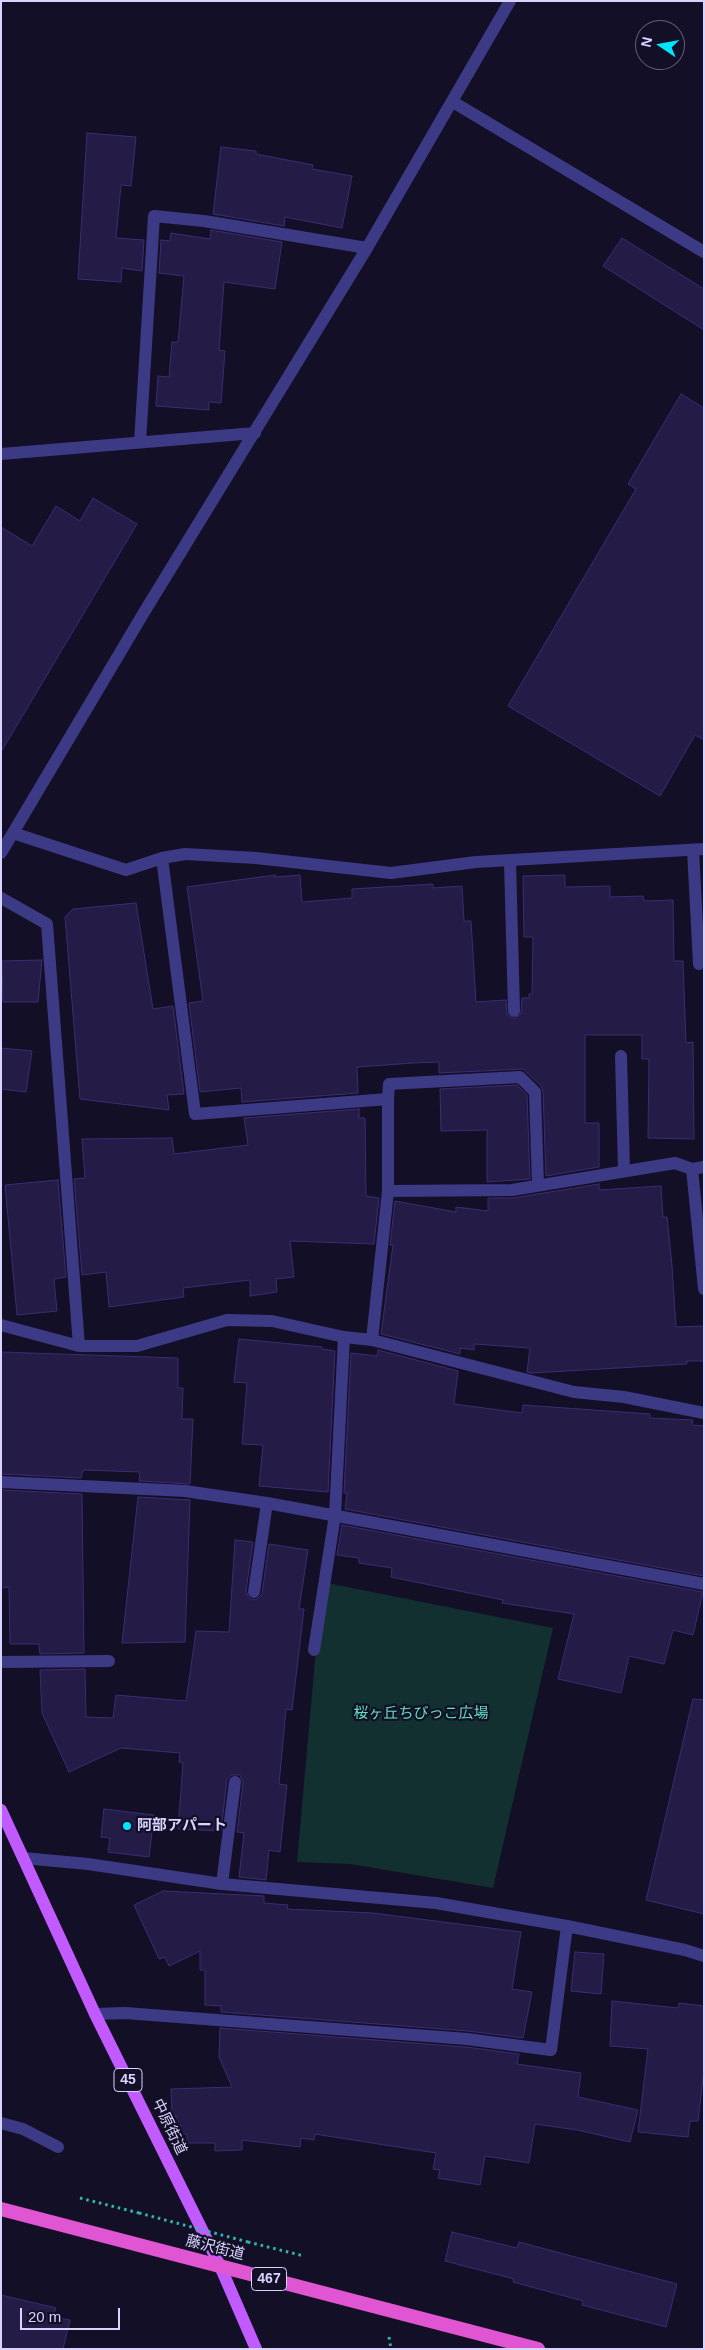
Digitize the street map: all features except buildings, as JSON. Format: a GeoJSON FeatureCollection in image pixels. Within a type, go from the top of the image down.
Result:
{"type":"FeatureCollection","features":[{"type":"Feature","properties":{"kind":"highway","name":"藤沢街道"},"geometry":{"type":"LineString","coordinates":[[1,2210],[538,2349]]}},
{"type":"Feature","properties":{"kind":"main road","name":"中原街道"},"geometry":{"type":"LineString","coordinates":[[1,1810],[95,2014],[220,2266],[256,2349]]}},
{"type":"Feature","properties":{"kind":"street"},"geometry":{"type":"LineString","coordinates":[[1,853],[367,248],[510,1]]}},
{"type":"Feature","properties":{"kind":"street"},"geometry":{"type":"LineString","coordinates":[[453,102],[704,252]]}},
{"type":"Feature","properties":{"kind":"street"},"geometry":{"type":"LineString","coordinates":[[140,442],[154,216],[204,221],[367,248]]}},
{"type":"Feature","properties":{"kind":"street"},"geometry":{"type":"LineString","coordinates":[[1,454],[255,433]]}},
{"type":"Feature","properties":{"kind":"street"},"geometry":{"type":"LineString","coordinates":[[13,833],[126,870],[162,858],[186,854],[256,858],[391,874],[476,862],[699,850],[699,964]]}},
{"type":"Feature","properties":{"kind":"street"},"geometry":{"type":"LineString","coordinates":[[162,858],[195,1114],[388,1099]]}},
{"type":"Feature","properties":{"kind":"street"},"geometry":{"type":"LineString","coordinates":[[510,861],[514,1011]]}},
{"type":"Feature","properties":{"kind":"street"},"geometry":{"type":"LineString","coordinates":[[1,898],[47,924],[79,1346]]}},
{"type":"Feature","properties":{"kind":"street"},"geometry":{"type":"LineString","coordinates":[[621,1056],[624,1170]]}},
{"type":"Feature","properties":{"kind":"street"},"geometry":{"type":"LineString","coordinates":[[372,1340],[388,1191],[389,1084],[520,1077],[535,1092],[538,1185]]}},
{"type":"Feature","properties":{"kind":"street"},"geometry":{"type":"LineString","coordinates":[[388,1191],[512,1190],[675,1163],[698,1168],[704,1289]]}},
{"type":"Feature","properties":{"kind":"street"},"geometry":{"type":"LineString","coordinates":[[1,1325],[79,1346],[137,1346],[227,1320],[272,1321],[344,1337],[372,1340],[574,1392],[624,1397],[704,1413]]}},
{"type":"Feature","properties":{"kind":"street"},"geometry":{"type":"LineString","coordinates":[[314,1650],[335,1515],[344,1337]]}},
{"type":"Feature","properties":{"kind":"street"},"geometry":{"type":"LineString","coordinates":[[1,1482],[185,1491],[335,1515],[704,1584]]}},
{"type":"Feature","properties":{"kind":"street"},"geometry":{"type":"LineString","coordinates":[[254,1592],[267,1503]]}},
{"type":"Feature","properties":{"kind":"street"},"geometry":{"type":"LineString","coordinates":[[1,1662],[109,1661]]}},
{"type":"Feature","properties":{"kind":"street"},"geometry":{"type":"LineString","coordinates":[[222,1884],[235,1782]]}},
{"type":"Feature","properties":{"kind":"street"},"geometry":{"type":"LineString","coordinates":[[23,1858],[88,1864],[222,1884],[436,1903],[568,1926],[685,1950],[704,1956]]}},
{"type":"Feature","properties":{"kind":"street"},"geometry":{"type":"LineString","coordinates":[[95,2014],[125,2013],[467,2039],[551,2050],[568,1926]]}},
{"type":"Feature","properties":{"kind":"street"},"geometry":{"type":"LineString","coordinates":[[1,2123],[24,2129],[58,2147]]}},
{"type":"Feature","properties":{"kind":"path"},"geometry":{"type":"LineString","coordinates":[[80,2198],[304,2256]]}},
{"type":"Feature","properties":{"kind":"path"},"geometry":{"type":"LineString","coordinates":[[389,2337],[391,2349]]}},
{"type":"Feature","properties":{"kind":"green space","name":"桜ヶ丘ちびっこ広場"},"geometry":{"type":"Polygon","coordinates":[[[322,1582],[553,1628],[493,1888],[350,1864],[297,1862],[322,1582]]]}},
{"type":"Feature","properties":{"kind":"place","name":"阿部アパート"},"geometry":{"type":"Point","coordinates":[127,1826]}}]}
